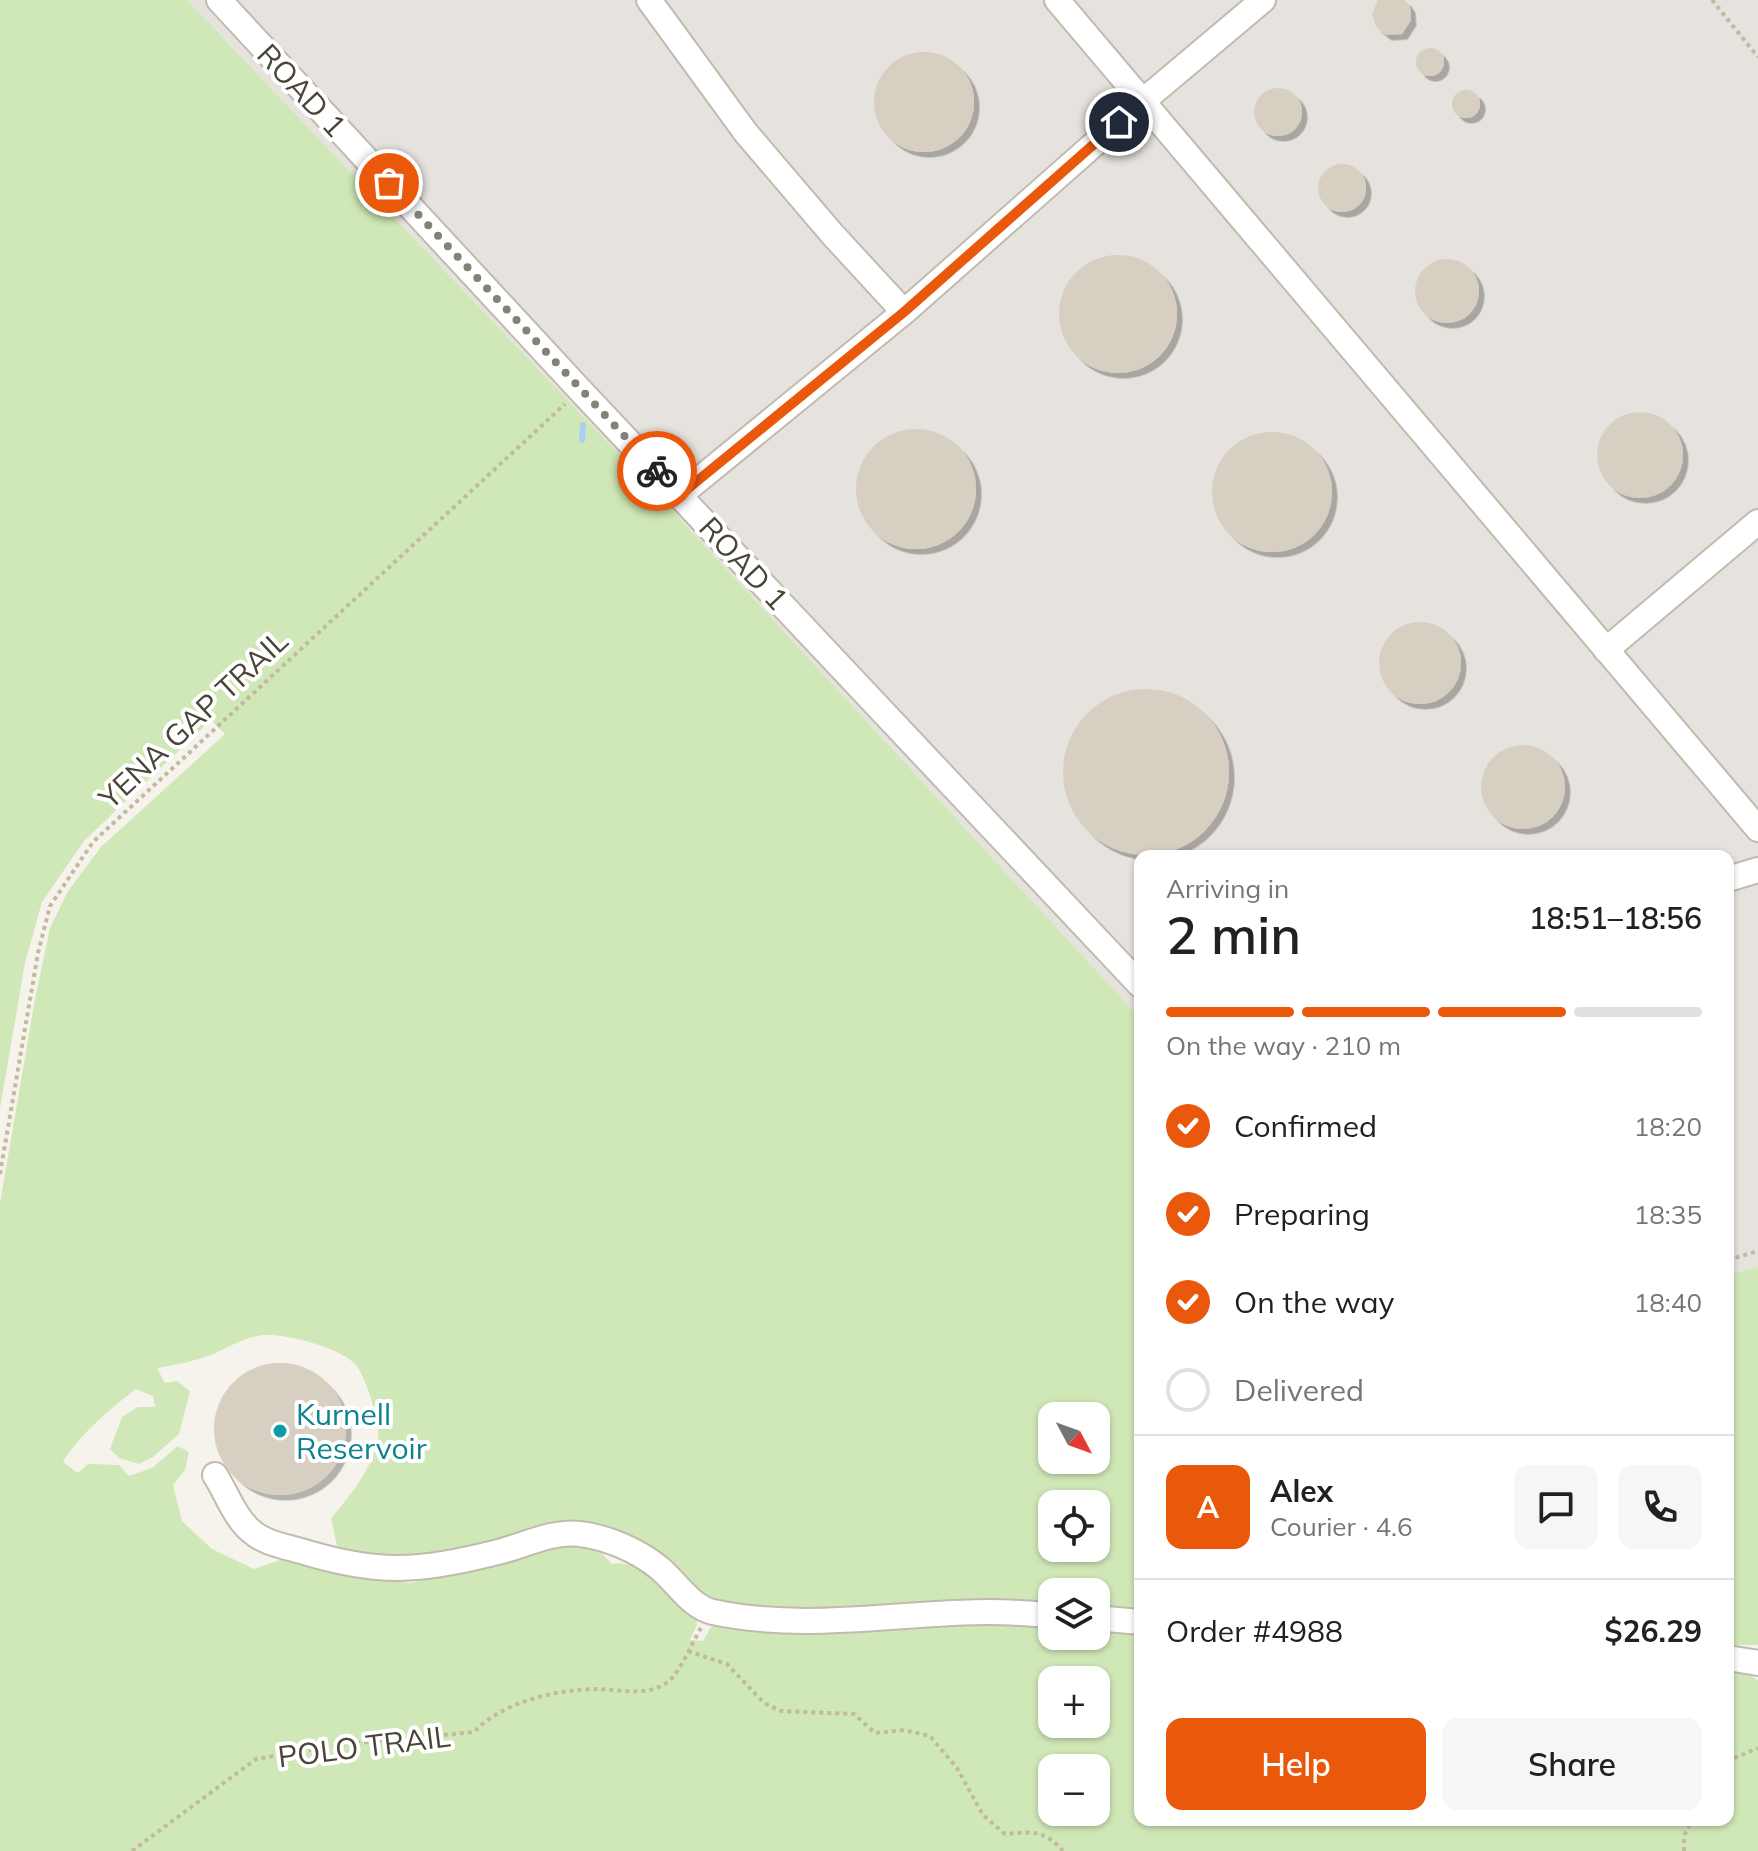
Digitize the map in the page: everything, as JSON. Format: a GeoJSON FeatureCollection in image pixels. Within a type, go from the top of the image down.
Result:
{"type":"FeatureCollection","features":[{"type":"Feature","properties":{"kind":"lane","name":"ROAD 1"},"geometry":{"type":"LineString","coordinates":[[219,0],[580,390],[1134,978]]}},
{"type":"Feature","properties":{"kind":"lane"},"geometry":{"type":"LineString","coordinates":[[649,0],[746,133],[904,312]]}},
{"type":"Feature","properties":{"kind":"lane"},"geometry":{"type":"LineString","coordinates":[[1057,0],[1758,829]]}},
{"type":"Feature","properties":{"kind":"lane"},"geometry":{"type":"LineString","coordinates":[[680,495],[904,312],[1143,101],[1263,0]]}},
{"type":"Feature","properties":{"kind":"lane"},"geometry":{"type":"LineString","coordinates":[[1606,650],[1758,522]]}},
{"type":"Feature","properties":{"kind":"lane"},"geometry":{"type":"LineString","coordinates":[[1734,877],[1758,870]]}},
{"type":"Feature","properties":{"kind":"lane"},"geometry":{"type":"LineString","coordinates":[[1100,941],[1134,954]]}},
{"type":"Feature","properties":{"kind":"lane"},"geometry":{"type":"LineString","coordinates":[[215,1475],[253,1534],[317,1556],[364,1567],[403,1570],[459,1561],[570,1533],[630,1549],[660,1568],[688,1596],[710,1612],[800,1622],[992,1612],[1038,1614]]}},
{"type":"Feature","properties":{"kind":"lane"},"geometry":{"type":"LineString","coordinates":[[1110,1619],[1134,1621]]}},
{"type":"Feature","properties":{"kind":"lane"},"geometry":{"type":"LineString","coordinates":[[1734,1659],[1758,1663]]}},
{"type":"Feature","properties":{"kind":"path"},"geometry":{"type":"LineString","coordinates":[[1712,0],[1758,57]]}},
{"type":"Feature","properties":{"kind":"path","name":"YENA GAP TRAIL"},"geometry":{"type":"LineString","coordinates":[[0,1174],[38,953],[50,906],[93,842],[580,390]]}},
{"type":"Feature","properties":{"kind":"path"},"geometry":{"type":"LineString","coordinates":[[1734,1258],[1758,1251]]}},
{"type":"Feature","properties":{"kind":"path","name":"POLO TRAIL"},"geometry":{"type":"LineString","coordinates":[[132,1851],[256,1759],[347,1744],[474,1732],[486,1719],[509,1706],[552,1695],[595,1689],[646,1692],[670,1680],[710,1612]]}},
{"type":"Feature","properties":{"kind":"path"},"geometry":{"type":"LineString","coordinates":[[688,1651],[727,1664],[764,1703],[781,1711],[854,1714],[875,1733],[904,1730],[930,1736],[957,1768],[983,1815],[1005,1834],[1036,1831],[1053,1840],[1063,1851]]}},
{"type":"Feature","properties":{"kind":"path"},"geometry":{"type":"LineString","coordinates":[[1734,1758],[1758,1748]]}},
{"type":"Feature","properties":{"kind":"path"},"geometry":{"type":"LineString","coordinates":[[1684,1851],[1684,1836],[1689,1826]]}},
{"type":"Feature","properties":{"kind":"shaded area"},"geometry":{"type":"Polygon","coordinates":[[[187,0],[1758,0],[1758,1267],[1734,1273],[1734,850],[1134,850],[1134,1011],[657,494],[187,0]]]}},
{"type":"Feature","properties":{"kind":"green space"},"geometry":{"type":"Polygon","coordinates":[[[0,0],[187,0],[657,494],[1134,1011],[1134,1611],[1110,1609],[1110,1578],[1038,1578],[1038,1606],[845,1613],[729,1609],[701,1598],[610,1531],[393,1565],[337,1546],[331,1518],[365,1472],[378,1440],[375,1412],[364,1379],[355,1364],[337,1352],[285,1336],[256,1336],[205,1357],[157,1368],[165,1383],[177,1381],[190,1391],[179,1434],[153,1457],[139,1464],[119,1458],[110,1449],[122,1417],[138,1407],[155,1407],[153,1396],[136,1389],[86,1432],[63,1462],[78,1473],[88,1464],[119,1465],[129,1476],[152,1468],[178,1446],[189,1452],[185,1470],[173,1485],[182,1521],[212,1549],[254,1569],[286,1558],[354,1578],[374,1577],[411,1583],[557,1544],[583,1544],[598,1549],[612,1564],[623,1563],[645,1572],[696,1612],[697,1625],[690,1640],[703,1641],[715,1620],[1038,1623],[1038,1650],[1110,1650],[1110,1626],[1134,1628],[1134,1826],[1734,1826],[1734,1671],[1758,1680],[1758,1851],[0,1851],[0,1203],[35,999],[50,928],[68,891],[101,847],[225,734],[211,720],[84,841],[42,902],[25,963],[0,1108],[0,0]]]}},
{"type":"Feature","properties":{"kind":"green space"},"geometry":{"type":"Polygon","coordinates":[[[1758,1267],[1758,1645],[1734,1645],[1734,1273],[1758,1267]]]}},
{"type":"Feature","properties":{"kind":"building"},"geometry":{"type":"Polygon","coordinates":[[[1378,0],[1405,0],[1410,7],[1411,20],[1402,34],[1386,35],[1376,27],[1372,14],[1378,0]]]}},
{"type":"Feature","properties":{"kind":"building"},"geometry":{"type":"Polygon","coordinates":[[[1430,48],[1440,52],[1444,62],[1440,72],[1430,76],[1420,72],[1416,62],[1420,52],[1430,48]]]}},
{"type":"Feature","properties":{"kind":"building"},"geometry":{"type":"Polygon","coordinates":[[[924,52],[943,56],[959,67],[970,83],[974,102],[970,121],[959,137],[943,148],[924,152],[905,148],[889,137],[878,121],[874,102],[878,83],[889,67],[905,56],[924,52]]]}},
{"type":"Feature","properties":{"kind":"building"},"geometry":{"type":"Polygon","coordinates":[[[1278,88],[1295,95],[1302,112],[1295,129],[1278,136],[1261,129],[1254,112],[1261,95],[1278,88]]]}},
{"type":"Feature","properties":{"kind":"building"},"geometry":{"type":"Polygon","coordinates":[[[1466,90],[1476,94],[1480,104],[1476,114],[1466,118],[1456,114],[1452,104],[1456,94],[1466,90]]]}},
{"type":"Feature","properties":{"kind":"building"},"geometry":{"type":"Polygon","coordinates":[[[1342,164],[1359,171],[1366,188],[1359,205],[1342,212],[1325,205],[1318,188],[1325,171],[1342,164]]]}},
{"type":"Feature","properties":{"kind":"building"},"geometry":{"type":"Polygon","coordinates":[[[1118,255],[1140,260],[1160,272],[1172,292],[1177,314],[1172,336],[1160,356],[1140,368],[1118,373],[1096,368],[1076,356],[1064,336],[1059,314],[1064,292],[1076,272],[1096,260],[1118,255]]]}},
{"type":"Feature","properties":{"kind":"building"},"geometry":{"type":"Polygon","coordinates":[[[1441,259],[1453,259],[1470,268],[1477,279],[1477,303],[1470,314],[1453,323],[1441,323],[1429,318],[1420,309],[1415,297],[1415,285],[1420,273],[1429,264],[1441,259]]]}},
{"type":"Feature","properties":{"kind":"building"},"geometry":{"type":"Polygon","coordinates":[[[1640,412],[1657,415],[1671,424],[1680,438],[1683,455],[1680,472],[1671,486],[1657,495],[1640,498],[1623,495],[1609,486],[1600,472],[1597,455],[1600,438],[1609,424],[1623,415],[1640,412]]]}},
{"type":"Feature","properties":{"kind":"building"},"geometry":{"type":"Polygon","coordinates":[[[916,429],[939,434],[958,447],[971,466],[976,489],[971,512],[958,531],[939,544],[916,549],[893,544],[874,531],[861,512],[856,489],[861,466],[874,447],[893,434],[916,429]]]}},
{"type":"Feature","properties":{"kind":"building"},"geometry":{"type":"Polygon","coordinates":[[[1272,432],[1295,436],[1315,449],[1328,469],[1332,492],[1328,515],[1315,535],[1295,548],[1272,552],[1249,548],[1229,535],[1216,515],[1212,492],[1216,469],[1229,449],[1249,436],[1272,432]]]}},
{"type":"Feature","properties":{"kind":"building"},"geometry":{"type":"Polygon","coordinates":[[[1420,622],[1436,625],[1449,634],[1458,647],[1461,663],[1458,679],[1449,692],[1436,701],[1420,704],[1404,701],[1391,692],[1382,679],[1379,663],[1382,647],[1391,634],[1404,625],[1420,622]]]}},
{"type":"Feature","properties":{"kind":"building"},"geometry":{"type":"Polygon","coordinates":[[[1130,691],[1162,691],[1192,703],[1215,726],[1227,756],[1227,788],[1215,818],[1192,841],[1172,850],[1134,850],[1134,854],[1130,853],[1100,841],[1077,818],[1065,788],[1065,756],[1077,726],[1100,703],[1130,691]]]}},
{"type":"Feature","properties":{"kind":"building"},"geometry":{"type":"Polygon","coordinates":[[[1523,745],[1539,748],[1558,764],[1565,787],[1562,803],[1546,822],[1523,829],[1507,826],[1488,810],[1481,787],[1484,771],[1500,752],[1523,745]]]}},
{"type":"Feature","properties":{"kind":"building","name":"Kurnell Reservoir"},"geometry":{"type":"Polygon","coordinates":[[[280,1363],[317,1374],[335,1392],[346,1429],[335,1466],[317,1484],[280,1495],[243,1484],[225,1466],[214,1429],[225,1392],[243,1374],[280,1363]]]}},
{"type":"Feature","properties":{"kind":"waterway"},"geometry":{"type":"LineString","coordinates":[[582,440],[583,425]]}},
{"type":"Feature","properties":{"kind":"way so far"},"geometry":{"type":"LineString","coordinates":[[389,183],[657,471]]}},
{"type":"Feature","properties":{"kind":"place","name":"Kurnell Reservoir"},"geometry":{"type":"Point","coordinates":[280,1431]}},
{"type":"Feature","properties":{"kind":"route"},"geometry":{"type":"LineString","coordinates":[[657,471],[680,495],[904,312],[1119,122]]}}]}
